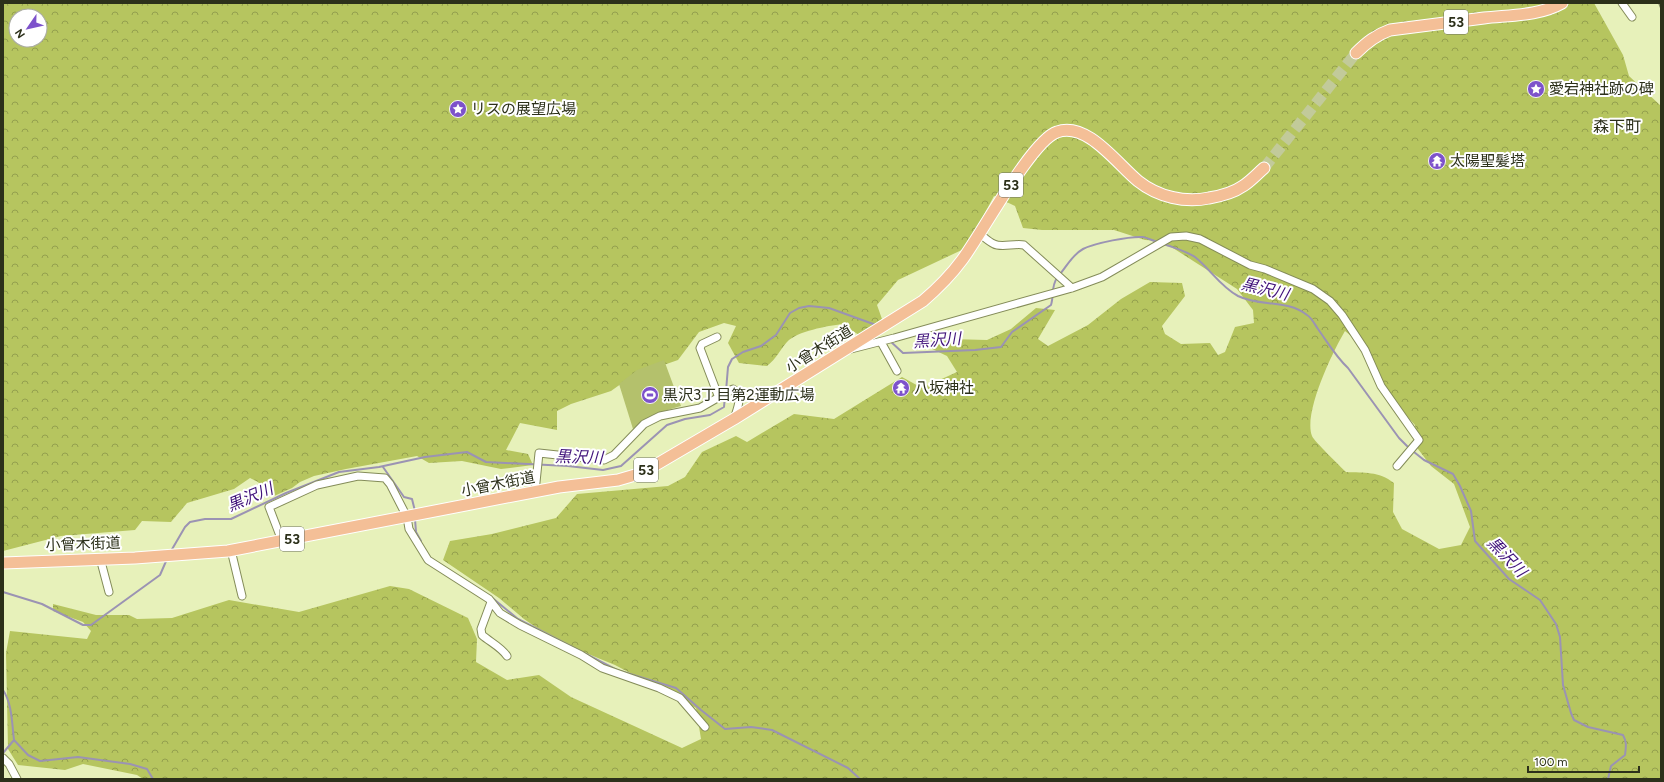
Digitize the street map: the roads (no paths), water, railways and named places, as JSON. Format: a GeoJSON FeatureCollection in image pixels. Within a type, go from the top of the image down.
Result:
{"type":"FeatureCollection","features":[{"type":"Feature","properties":{"kind":"main road","name":"53"},"geometry":{"type":"LineString","coordinates":[[1356,53],[1368,41],[1379,34],[1390,30],[1486,18],[1515,16],[1547,10],[1562,3]]}},
{"type":"Feature","properties":{"kind":"main road","name":"小曾木街道"},"geometry":{"type":"LineString","coordinates":[[3,563],[169,555],[231,550],[535,492],[585,483],[618,480],[642,473],[734,419],[923,301],[940,286],[962,261],[1034,152],[1055,132],[1067,129],[1087,135],[1139,182],[1156,192],[1170,197],[1187,200],[1201,200],[1223,195],[1243,186],[1264,168]]}},
{"type":"Feature","properties":{"kind":"street"},"geometry":{"type":"LineString","coordinates":[[1622,3],[1632,17]]}},
{"type":"Feature","properties":{"kind":"street"},"geometry":{"type":"LineString","coordinates":[[980,234],[995,245],[1001,246],[1015,243],[1024,245],[1072,288]]}},
{"type":"Feature","properties":{"kind":"street"},"geometry":{"type":"LineString","coordinates":[[845,350],[894,338],[1072,288],[1102,277],[1171,237],[1186,236],[1200,239],[1250,265],[1265,269],[1313,289],[1330,301],[1342,315],[1365,350],[1381,386],[1408,422],[1419,440],[1408,455],[1397,466]]}},
{"type":"Feature","properties":{"kind":"street"},"geometry":{"type":"LineString","coordinates":[[717,337],[702,344],[700,348],[720,398]]}},
{"type":"Feature","properties":{"kind":"street"},"geometry":{"type":"LineString","coordinates":[[883,341],[897,371]]}},
{"type":"Feature","properties":{"kind":"street"},"geometry":{"type":"LineString","coordinates":[[535,492],[539,453],[604,460],[614,455],[638,429],[648,422],[672,413],[700,408],[720,398],[733,389],[737,392],[740,398],[734,419]]}},
{"type":"Feature","properties":{"kind":"street"},"geometry":{"type":"LineString","coordinates":[[282,541],[269,507],[317,485],[358,476],[385,478],[412,516],[410,529],[428,560],[489,599],[500,613],[520,626],[581,655],[602,668],[659,688],[680,698],[706,727]]}},
{"type":"Feature","properties":{"kind":"street"},"geometry":{"type":"LineString","coordinates":[[231,550],[242,596]]}},
{"type":"Feature","properties":{"kind":"street"},"geometry":{"type":"LineString","coordinates":[[100,558],[110,592]]}},
{"type":"Feature","properties":{"kind":"street"},"geometry":{"type":"LineString","coordinates":[[492,602],[481,629],[482,635],[503,650],[507,656]]}},
{"type":"Feature","properties":{"kind":"street"},"geometry":{"type":"LineString","coordinates":[[3,758],[9,764],[17,779]]}},
{"type":"Feature","properties":{"kind":"waterway","name":"黒沢川"},"geometry":{"type":"LineString","coordinates":[[1060,274],[1076,254],[1083,249],[1096,244],[1137,237],[1143,237],[1158,242]]}},
{"type":"Feature","properties":{"kind":"waterway","name":"黒沢川"},"geometry":{"type":"LineString","coordinates":[[1164,244],[1184,251],[1195,257],[1226,288],[1238,296],[1255,301],[1291,307],[1309,316],[1336,355],[1348,368],[1399,438],[1424,460],[1453,474],[1471,511],[1475,541],[1509,579],[1540,600],[1556,624],[1560,637],[1563,685],[1574,720],[1588,727],[1623,735],[1626,742],[1625,755],[1611,766],[1608,779]]}},
{"type":"Feature","properties":{"kind":"waterway","name":"黒沢川"},"geometry":{"type":"LineString","coordinates":[[889,340],[903,353],[975,350],[1001,347],[1012,332],[1051,305],[1054,284],[1057,278]]}},
{"type":"Feature","properties":{"kind":"waterway","name":"黒沢川"},"geometry":{"type":"LineString","coordinates":[[726,391],[728,367],[732,359],[743,352],[761,346],[776,335],[790,313],[799,308],[809,306],[829,308],[876,325]]}},
{"type":"Feature","properties":{"kind":"waterway","name":"黒沢川"},"geometry":{"type":"LineString","coordinates":[[171,551],[185,527],[190,522],[205,519],[231,519],[286,493],[339,472],[379,467],[425,457],[467,452],[486,462],[568,466],[603,470],[621,466],[667,425],[685,419],[710,415],[724,407],[725,396]]}},
{"type":"Feature","properties":{"kind":"waterway"},"geometry":{"type":"LineString","coordinates":[[383,467],[404,497],[412,499],[415,511]]}},
{"type":"Feature","properties":{"kind":"waterway"},"geometry":{"type":"LineString","coordinates":[[415,519],[416,532],[421,541]]}},
{"type":"Feature","properties":{"kind":"waterway","name":"黒沢川"},"geometry":{"type":"LineString","coordinates":[[3,592],[42,604],[83,625],[91,625],[160,575],[167,559]]}},
{"type":"Feature","properties":{"kind":"waterway"},"geometry":{"type":"LineString","coordinates":[[490,596],[518,619],[617,670],[676,688],[725,729],[751,727],[772,730],[848,768],[860,779]]}},
{"type":"Feature","properties":{"kind":"waterway"},"geometry":{"type":"LineString","coordinates":[[3,690],[10,707],[14,740],[3,753]]}},
{"type":"Feature","properties":{"kind":"waterway"},"geometry":{"type":"LineString","coordinates":[[14,740],[28,755],[40,761],[78,757],[130,764],[147,769],[153,779]]}},
{"type":"Feature","properties":{"kind":"tunnel"},"geometry":{"type":"LineString","coordinates":[[1264,168],[1356,53]]}},
{"type":"Feature","properties":{"kind":"railway"},"geometry":{"type":"LineString","coordinates":[[1659,3],[1661,8]]}},
{"type":"Feature","properties":{"kind":"place","name":"愛宕神社跡の碑"},"geometry":{"type":"Point","coordinates":[1536,89]}},
{"type":"Feature","properties":{"kind":"place","name":"リスの展望広場"},"geometry":{"type":"Point","coordinates":[458,109]}},
{"type":"Feature","properties":{"kind":"place","name":"太陽聖髪塔"},"geometry":{"type":"Point","coordinates":[1437,161]}},
{"type":"Feature","properties":{"kind":"place","name":"八坂神社"},"geometry":{"type":"Point","coordinates":[901,388]}},
{"type":"Feature","properties":{"kind":"place","name":"黒沢3丁目第2運動広場"},"geometry":{"type":"Point","coordinates":[650,395]}},
{"type":"Feature","properties":{"kind":"district","name":"森下町"},"geometry":{"type":"Point","coordinates":[1617,126]}}]}
